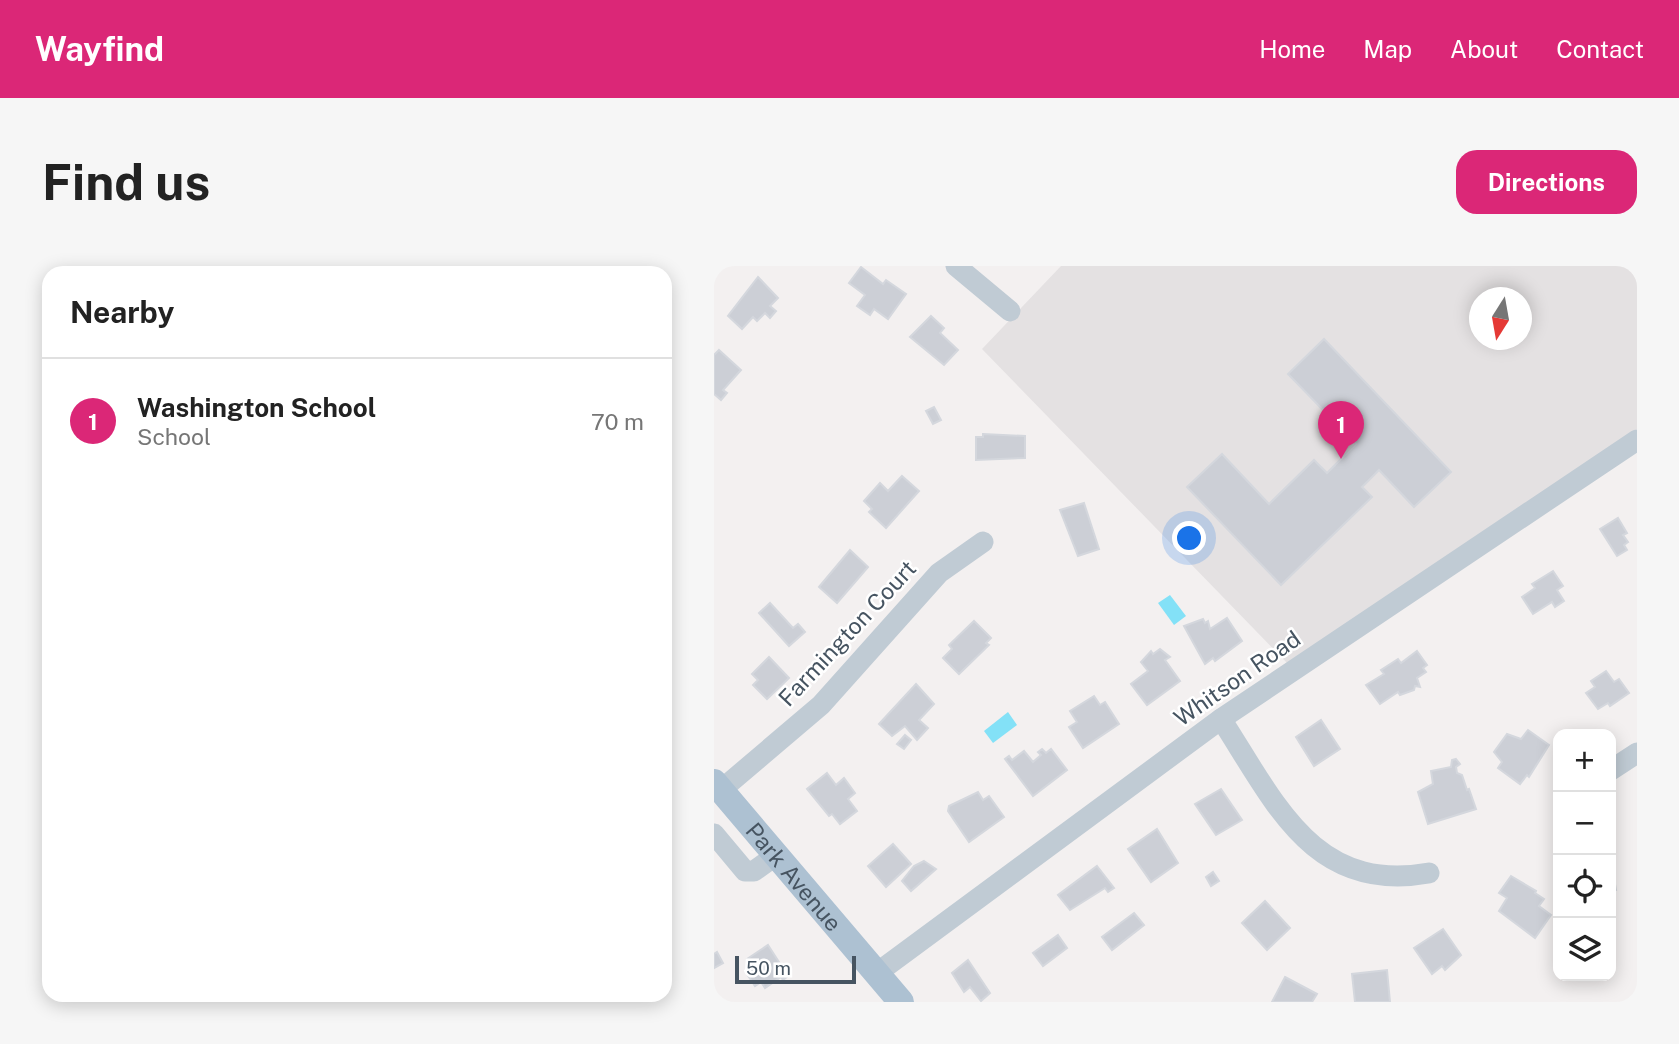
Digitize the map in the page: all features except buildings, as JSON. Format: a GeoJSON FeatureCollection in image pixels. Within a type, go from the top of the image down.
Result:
{"type":"FeatureCollection","features":[{"type":"Feature","properties":{"kind":"main road","name":"Park Avenue"},"geometry":{"type":"LineString","coordinates":[[717,786],[901,1002]]}},
{"type":"Feature","properties":{"kind":"street"},"geometry":{"type":"LineString","coordinates":[[956,266],[1010,311]]}},
{"type":"Feature","properties":{"kind":"street","name":"Whitson Road"},"geometry":{"type":"LineString","coordinates":[[877,973],[1221,719],[1637,440]]}},
{"type":"Feature","properties":{"kind":"street","name":"Farmington Court"},"geometry":{"type":"LineString","coordinates":[[717,786],[821,705],[939,573],[983,542]]}},
{"type":"Feature","properties":{"kind":"street"},"geometry":{"type":"LineString","coordinates":[[1221,719],[1286,817],[1325,857],[1377,877],[1404,878],[1429,873]]}},
{"type":"Feature","properties":{"kind":"street"},"geometry":{"type":"LineString","coordinates":[[1616,767],[1637,753]]}},
{"type":"Feature","properties":{"kind":"street"},"geometry":{"type":"LineString","coordinates":[[714,834],[745,871],[754,871],[775,856]]}},
{"type":"Feature","properties":{"kind":"shaded area"},"geometry":{"type":"Polygon","coordinates":[[[1061,266],[1630,266],[1637,273],[1637,429],[1288,664],[982,349],[1061,266]]]}},
{"type":"Feature","properties":{"kind":"water"},"geometry":{"type":"Polygon","coordinates":[[[1170,595],[1186,616],[1174,625],[1158,603],[1170,595]]]}},
{"type":"Feature","properties":{"kind":"water"},"geometry":{"type":"Polygon","coordinates":[[[1008,712],[1017,725],[993,743],[984,731],[1008,712]]]}},
{"type":"Feature","properties":{"kind":"place","name":"Washington School"},"geometry":{"type":"Point","coordinates":[1341,459]}}]}
